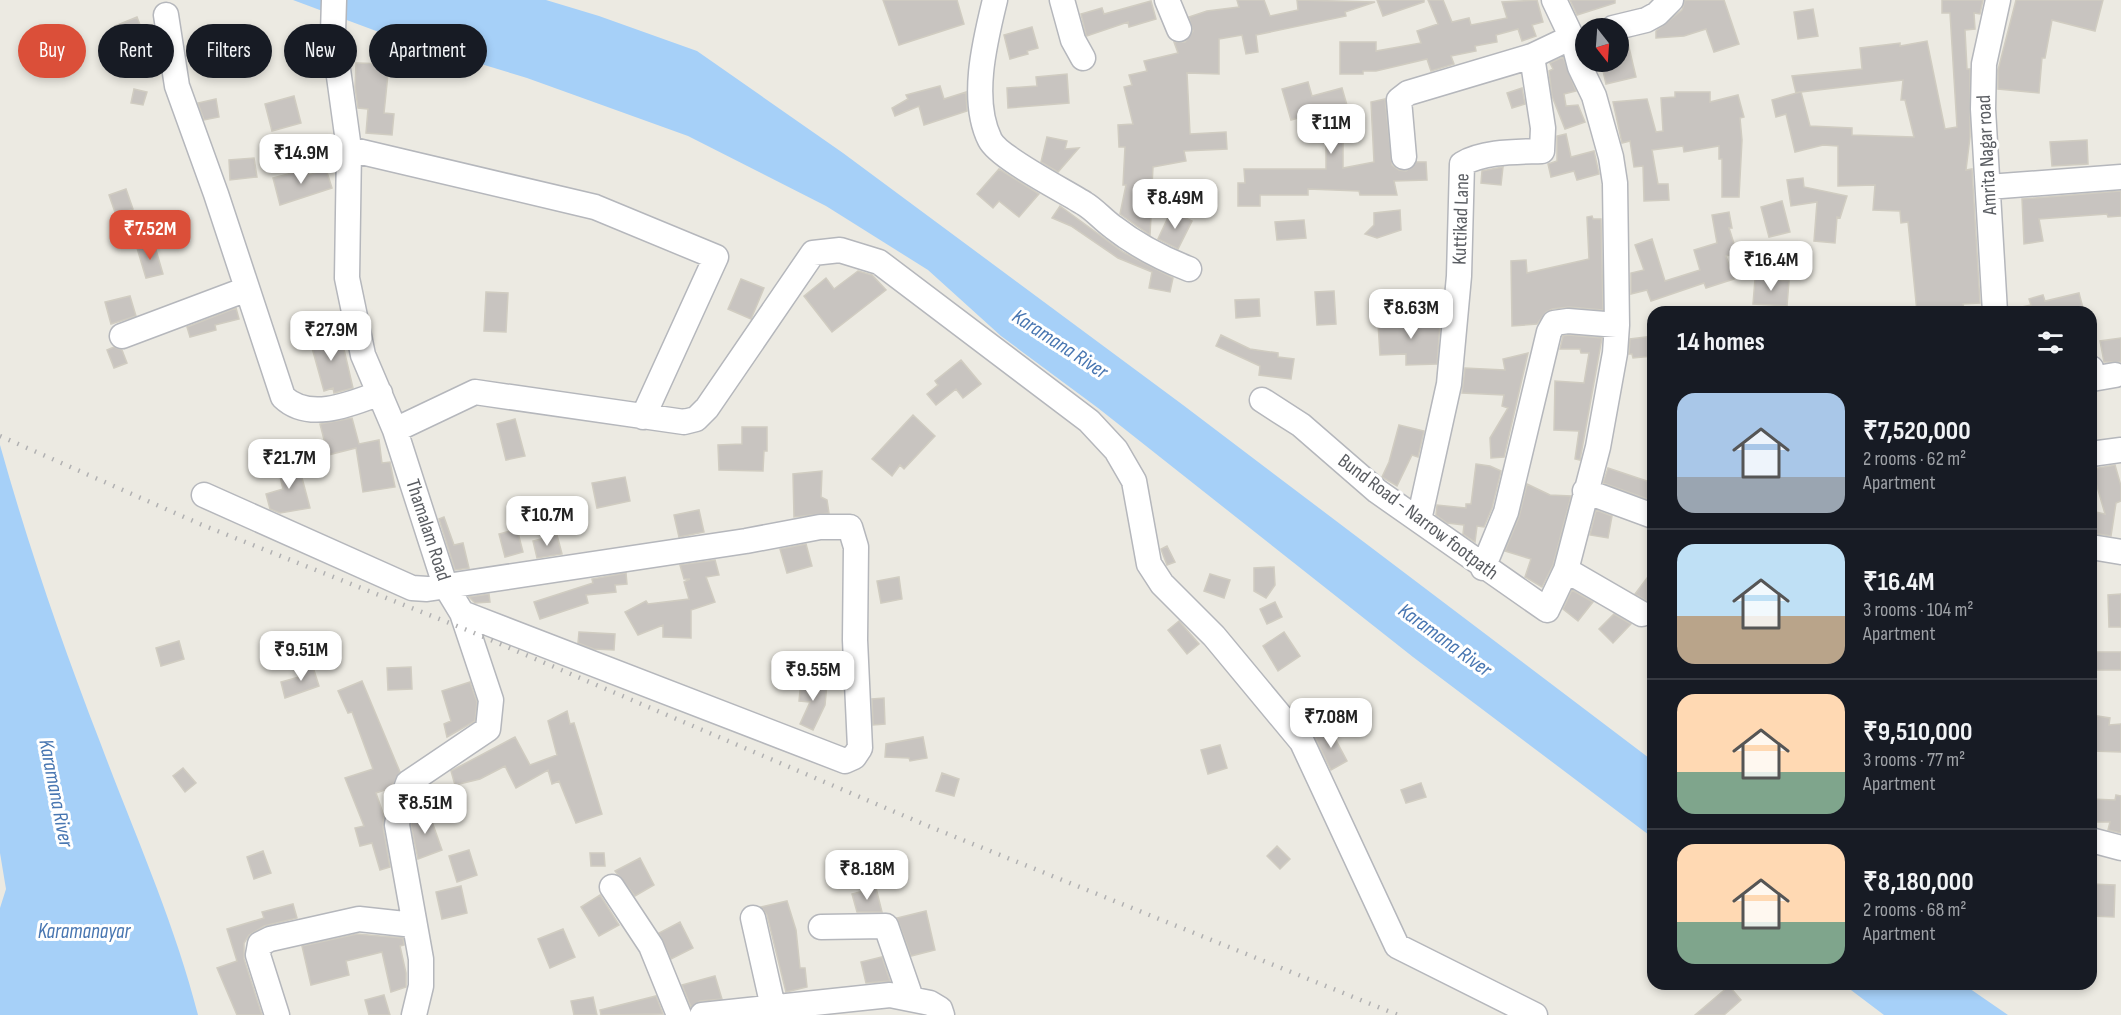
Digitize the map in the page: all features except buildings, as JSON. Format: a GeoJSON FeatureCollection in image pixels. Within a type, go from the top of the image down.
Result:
{"type":"FeatureCollection","features":[{"type":"Feature","properties":{"kind":"street","name":"Thamalam Road"},"geometry":{"type":"LineString","coordinates":[[334,0],[333,33],[349,149],[347,278],[363,355],[395,430],[445,585],[462,613],[491,700],[488,729],[408,783],[400,805],[397,825],[420,959],[421,986],[414,1015]]}},
{"type":"Feature","properties":{"kind":"street"},"geometry":{"type":"LineString","coordinates":[[994,0],[984,43],[981,80],[984,120],[990,142],[1012,159],[1087,205],[1113,228],[1167,260],[1190,269]]}},
{"type":"Feature","properties":{"kind":"street"},"geometry":{"type":"LineString","coordinates":[[1062,0],[1073,40],[1083,58]]}},
{"type":"Feature","properties":{"kind":"street"},"geometry":{"type":"LineString","coordinates":[[1167,0],[1179,29]]}},
{"type":"Feature","properties":{"kind":"street"},"geometry":{"type":"LineString","coordinates":[[1554,0],[1575,35]]}},
{"type":"Feature","properties":{"kind":"street"},"geometry":{"type":"LineString","coordinates":[[1629,24],[1646,20],[1657,14],[1671,0]]}},
{"type":"Feature","properties":{"kind":"street","name":"Amrita Nagar road"},"geometry":{"type":"LineString","coordinates":[[1994,306],[1983,109],[1984,64],[1998,0]]}},
{"type":"Feature","properties":{"kind":"street"},"geometry":{"type":"LineString","coordinates":[[166,15],[177,86],[283,397],[293,406],[312,410],[352,404],[380,393]]}},
{"type":"Feature","properties":{"kind":"street"},"geometry":{"type":"LineString","coordinates":[[1404,157],[1399,100],[1408,93],[1532,56],[1575,39]]}},
{"type":"Feature","properties":{"kind":"street","name":"Kuttikad Lane"},"geometry":{"type":"LineString","coordinates":[[1419,520],[1449,384],[1459,276],[1462,164],[1469,160],[1505,153],[1542,151],[1543,128],[1532,56]]}},
{"type":"Feature","properties":{"kind":"street"},"geometry":{"type":"LineString","coordinates":[[1582,72],[1603,123],[1615,183],[1617,326],[1598,447],[1566,570],[1642,614]]}},
{"type":"Feature","properties":{"kind":"street"},"geometry":{"type":"LineString","coordinates":[[349,149],[595,207],[716,258],[643,417]]}},
{"type":"Feature","properties":{"kind":"street"},"geometry":{"type":"LineString","coordinates":[[1988,188],[2121,177]]}},
{"type":"Feature","properties":{"kind":"street"},"geometry":{"type":"LineString","coordinates":[[395,430],[475,392],[643,417],[684,422],[696,419],[708,408],[813,253],[840,250],[879,262],[1089,421],[1116,450],[1134,481],[1149,564],[1161,584],[1214,636],[1302,742],[1397,946],[1535,1015]]}},
{"type":"Feature","properties":{"kind":"street"},"geometry":{"type":"LineString","coordinates":[[122,336],[247,289]]}},
{"type":"Feature","properties":{"kind":"street"},"geometry":{"type":"LineString","coordinates":[[1483,568],[1506,512],[1549,332],[1554,323],[1568,321],[1617,326]]}},
{"type":"Feature","properties":{"kind":"street"},"geometry":{"type":"LineString","coordinates":[[2097,379],[2115,375]]}},
{"type":"Feature","properties":{"kind":"street","name":"Bund Road - Narrow footpath"},"geometry":{"type":"LineString","coordinates":[[1262,400],[1301,425],[1377,492],[1483,568],[1547,610],[1566,570]]}},
{"type":"Feature","properties":{"kind":"street"},"geometry":{"type":"LineString","coordinates":[[2097,453],[2121,450]]}},
{"type":"Feature","properties":{"kind":"street"},"geometry":{"type":"LineString","coordinates":[[1585,491],[1647,514]]}},
{"type":"Feature","properties":{"kind":"street"},"geometry":{"type":"LineString","coordinates":[[204,495],[412,588],[746,541],[820,527],[850,528],[856,546],[855,640],[860,748],[854,757],[844,761],[462,613]]}},
{"type":"Feature","properties":{"kind":"street"},"geometry":{"type":"LineString","coordinates":[[2097,548],[2121,552]]}},
{"type":"Feature","properties":{"kind":"street"},"geometry":{"type":"LineString","coordinates":[[2097,842],[2121,848]]}},
{"type":"Feature","properties":{"kind":"street"},"geometry":{"type":"LineString","coordinates":[[612,887],[651,946],[679,1015]]}},
{"type":"Feature","properties":{"kind":"street"},"geometry":{"type":"LineString","coordinates":[[753,918],[774,1007]]}},
{"type":"Feature","properties":{"kind":"street"},"geometry":{"type":"LineString","coordinates":[[277,1015],[258,955],[260,944],[270,939],[359,919],[414,924]]}},
{"type":"Feature","properties":{"kind":"street"},"geometry":{"type":"LineString","coordinates":[[821,927],[886,926],[911,998]]}},
{"type":"Feature","properties":{"kind":"street"},"geometry":{"type":"LineString","coordinates":[[702,1015],[774,1007],[810,1009],[890,995],[930,1003],[939,1009],[942,1015]]}},
{"type":"Feature","properties":{"kind":"water","name":"Karamana River"},"geometry":{"type":"Polygon","coordinates":[[[293,0],[546,0],[599,16],[697,51],[843,153],[1183,405],[1647,756],[1647,833],[1413,657],[1098,408],[1001,336],[928,270],[826,206],[688,136],[487,66],[487,24],[369,24],[369,28],[293,0]]]}},
{"type":"Feature","properties":{"kind":"water","name":"Karamanayar"},"geometry":{"type":"Polygon","coordinates":[[[0,445],[59,631],[165,911],[198,1015],[0,1015],[0,908],[6,889],[0,853],[0,445]]]}},
{"type":"Feature","properties":{"kind":"water"},"geometry":{"type":"Polygon","coordinates":[[[1851,990],[1972,990],[2008,1015],[1884,1015],[1851,990]]]}},
{"type":"Feature","properties":{"kind":"railway"},"geometry":{"type":"LineString","coordinates":[[0,436],[200,524],[472,632],[928,826],[1398,1015]]}}]}
